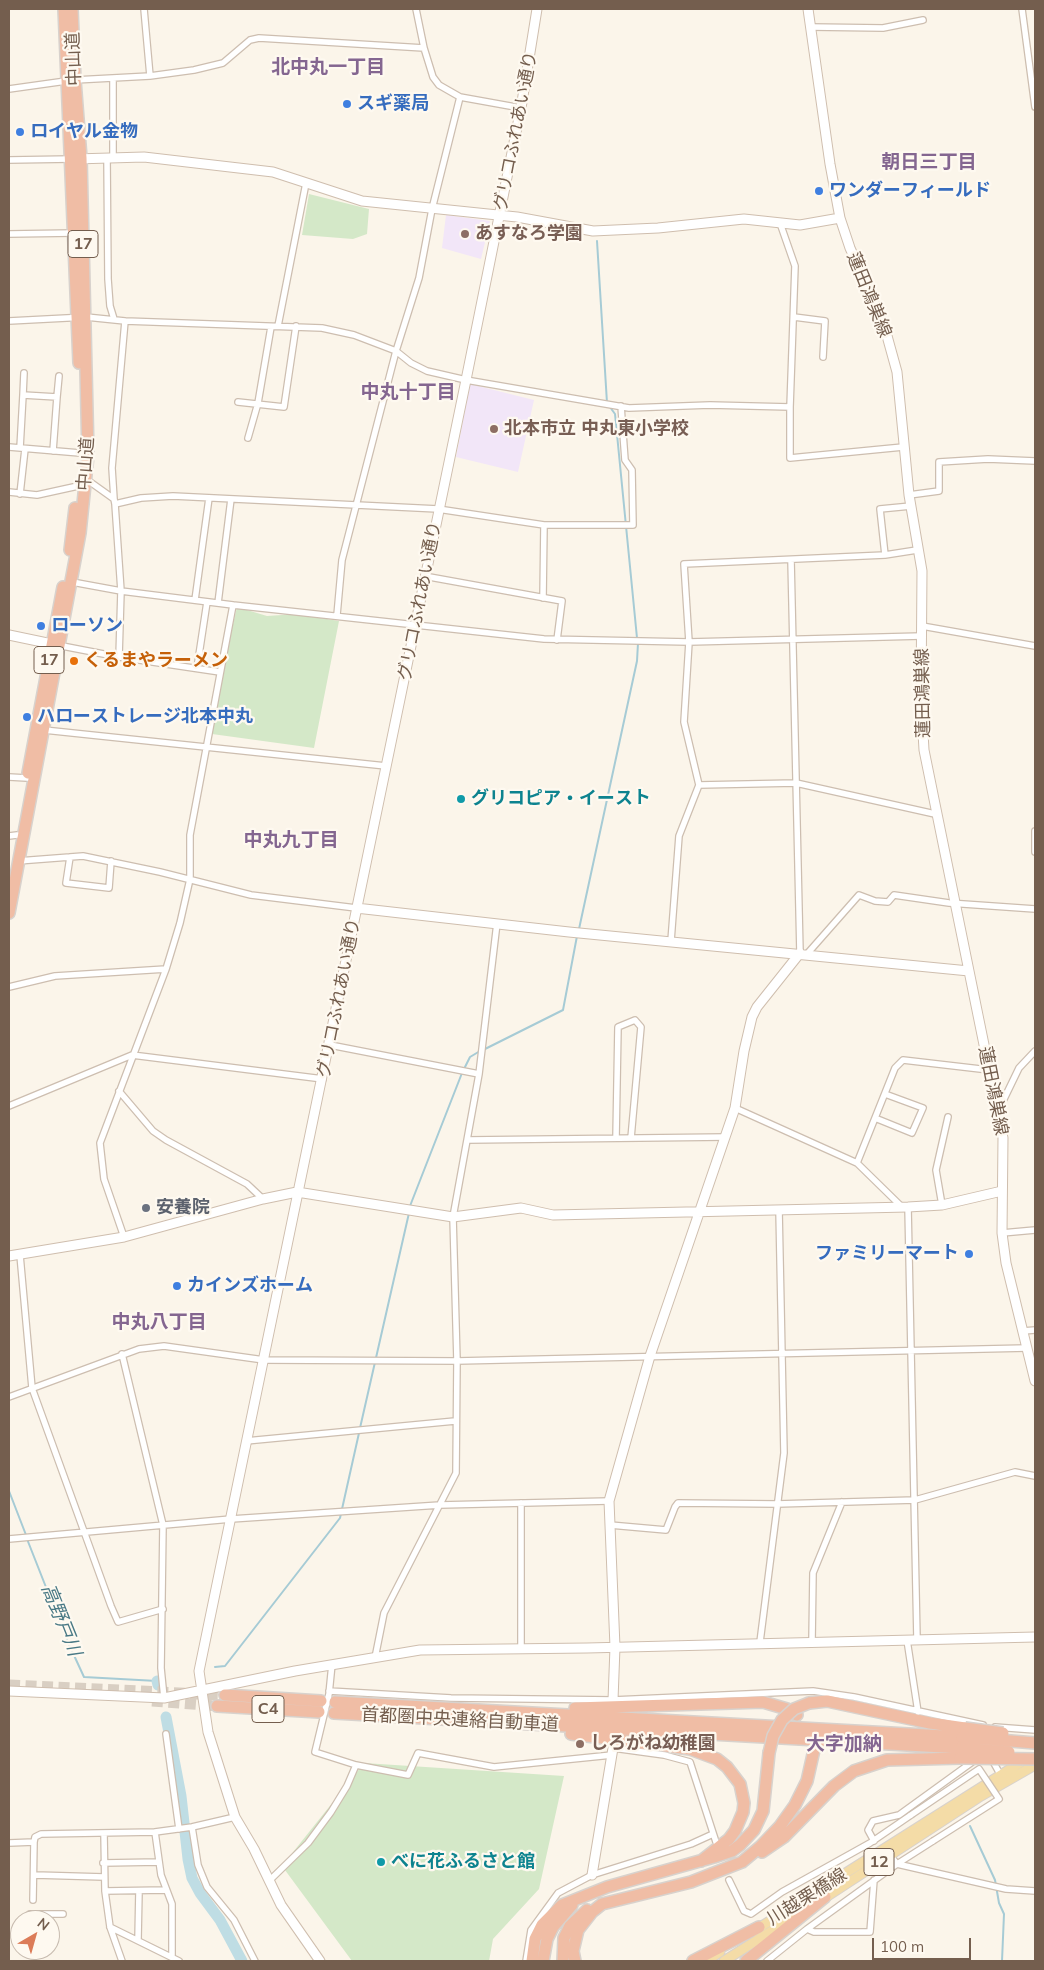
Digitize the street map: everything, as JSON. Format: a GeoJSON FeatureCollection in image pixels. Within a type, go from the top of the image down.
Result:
{"type":"FeatureCollection","features":[{"type":"Feature","properties":{"kind":"highway","name":"中山道"},"geometry":{"type":"LineString","coordinates":[[9,913],[44,730],[70,551],[89,438],[76,159],[64,9]]}},
{"type":"Feature","properties":{"kind":"highway","name":"中山道"},"geometry":{"type":"LineString","coordinates":[[70,81],[72,9]]}},
{"type":"Feature","properties":{"kind":"highway","name":"中山道"},"geometry":{"type":"LineString","coordinates":[[9,876],[13,835],[56,644],[72,582],[80,532],[82,482],[80,454],[82,317],[74,234],[76,159]]}},
{"type":"Feature","properties":{"kind":"highway","name":"C4"},"geometry":{"type":"LineString","coordinates":[[217,1706],[320,1707],[225,1695]]}},
{"type":"Feature","properties":{"kind":"highway"},"geometry":{"type":"LineString","coordinates":[[532,1961],[535,1939],[551,1914],[574,1898],[732,1851],[754,1830],[760,1822],[766,1800],[769,1753],[773,1736],[782,1720],[794,1709],[809,1703],[827,1701],[930,1723],[962,1743],[1035,1759]]}},
{"type":"Feature","properties":{"kind":"highway"},"geometry":{"type":"LineString","coordinates":[[473,1710],[763,1702],[787,1709],[797,1715]]}},
{"type":"Feature","properties":{"kind":"highway","name":"首都圏中央連絡自動車道"},"geometry":{"type":"LineString","coordinates":[[1035,1743],[962,1743],[450,1720],[335,1707],[473,1710],[962,1743],[1035,1754]]}},
{"type":"Feature","properties":{"kind":"highway"},"geometry":{"type":"LineString","coordinates":[[450,1720],[656,1744],[690,1750],[717,1759],[734,1774],[740,1784],[744,1803],[743,1812],[736,1831],[729,1839],[701,1861]]}},
{"type":"Feature","properties":{"kind":"highway"},"geometry":{"type":"LineString","coordinates":[[563,1961],[564,1938],[570,1926],[590,1908],[691,1882],[762,1852],[784,1837],[834,1786],[854,1771],[887,1760],[927,1758],[962,1743],[1035,1738]]}},
{"type":"Feature","properties":{"kind":"highway"},"geometry":{"type":"LineString","coordinates":[[742,1862],[771,1837],[795,1805],[807,1782],[814,1750]]}},
{"type":"Feature","properties":{"kind":"highway"},"geometry":{"type":"LineString","coordinates":[[543,1961],[547,1939],[557,1921],[572,1905],[591,1892]]}},
{"type":"Feature","properties":{"kind":"highway"},"geometry":{"type":"LineString","coordinates":[[746,1961],[825,1897]]}},
{"type":"Feature","properties":{"kind":"highway"},"geometry":{"type":"LineString","coordinates":[[575,1961],[575,1940],[578,1930],[592,1912],[602,1904]]}},
{"type":"Feature","properties":{"kind":"highway"},"geometry":{"type":"LineString","coordinates":[[693,1961],[759,1927]]}},
{"type":"Feature","properties":{"kind":"main road","name":"川越栗橋線"},"geometry":{"type":"LineString","coordinates":[[706,1961],[1000,1774],[1035,1754]]}},
{"type":"Feature","properties":{"kind":"main road","name":"川越栗橋線"},"geometry":{"type":"LineString","coordinates":[[724,1961],[1035,1765]]}},
{"type":"Feature","properties":{"kind":"street"},"geometry":{"type":"LineString","coordinates":[[144,9],[150,76]]}},
{"type":"Feature","properties":{"kind":"street"},"geometry":{"type":"LineString","coordinates":[[416,9],[424,48],[433,77],[439,85],[460,97],[521,108]]}},
{"type":"Feature","properties":{"kind":"street","name":"グリコふれあい通り"},"geometry":{"type":"LineString","coordinates":[[320,1961],[281,1906],[254,1849],[235,1817],[208,1732],[200,1692],[199,1672],[466,380],[521,108],[537,9]]}},
{"type":"Feature","properties":{"kind":"street","name":"蓮田鴻巣線"},"geometry":{"type":"LineString","coordinates":[[808,9],[830,164],[840,218],[850,248],[884,325],[896,372],[909,495],[917,550],[922,570],[922,726],[935,814],[1003,1138],[1002,1233],[1006,1263],[1035,1381]]}},
{"type":"Feature","properties":{"kind":"street"},"geometry":{"type":"LineString","coordinates":[[1022,9],[1035,107]]}},
{"type":"Feature","properties":{"kind":"street"},"geometry":{"type":"LineString","coordinates":[[811,27],[884,28],[923,20]]}},
{"type":"Feature","properties":{"kind":"street"},"geometry":{"type":"LineString","coordinates":[[9,89],[70,81],[150,76],[194,70],[223,62],[250,40],[259,38],[424,48]]}},
{"type":"Feature","properties":{"kind":"street"},"geometry":{"type":"LineString","coordinates":[[113,78],[108,279],[110,306],[114,319]]}},
{"type":"Feature","properties":{"kind":"street"},"geometry":{"type":"LineString","coordinates":[[337,616],[342,560],[396,352],[419,278],[432,209],[460,97]]}},
{"type":"Feature","properties":{"kind":"street"},"geometry":{"type":"LineString","coordinates":[[9,160],[110,157],[144,158],[273,172],[362,201],[544,221],[568,228],[593,231],[658,228],[744,219],[800,225],[840,218]]}},
{"type":"Feature","properties":{"kind":"street"},"geometry":{"type":"LineString","coordinates":[[248,438],[258,403],[306,182]]}},
{"type":"Feature","properties":{"kind":"street"},"geometry":{"type":"LineString","coordinates":[[780,223],[794,266],[790,458],[903,447]]}},
{"type":"Feature","properties":{"kind":"street"},"geometry":{"type":"LineString","coordinates":[[9,234],[74,234]]}},
{"type":"Feature","properties":{"kind":"street"},"geometry":{"type":"LineString","coordinates":[[9,321],[82,317],[125,321],[322,328],[354,335],[396,352],[427,372],[466,380],[621,406],[710,405],[790,407]]}},
{"type":"Feature","properties":{"kind":"street"},"geometry":{"type":"LineString","coordinates":[[794,318],[825,321],[823,357]]}},
{"type":"Feature","properties":{"kind":"street"},"geometry":{"type":"LineString","coordinates":[[119,657],[120,590],[112,468],[125,321]]}},
{"type":"Feature","properties":{"kind":"street"},"geometry":{"type":"LineString","coordinates":[[238,402],[284,407],[296,326]]}},
{"type":"Feature","properties":{"kind":"street"},"geometry":{"type":"LineString","coordinates":[[20,494],[24,373]]}},
{"type":"Feature","properties":{"kind":"street"},"geometry":{"type":"LineString","coordinates":[[53,451],[59,376]]}},
{"type":"Feature","properties":{"kind":"street"},"geometry":{"type":"LineString","coordinates":[[23,395],[57,397]]}},
{"type":"Feature","properties":{"kind":"street"},"geometry":{"type":"LineString","coordinates":[[9,492],[36,495],[82,482],[114,502],[173,496],[438,509],[544,525],[633,524],[632,470],[625,460],[621,406]]}},
{"type":"Feature","properties":{"kind":"street"},"geometry":{"type":"LineString","coordinates":[[9,447],[80,454]]}},
{"type":"Feature","properties":{"kind":"street"},"geometry":{"type":"LineString","coordinates":[[909,495],[939,491],[940,462],[988,459],[1035,461]]}},
{"type":"Feature","properties":{"kind":"street"},"geometry":{"type":"LineString","coordinates":[[195,600],[209,498]]}},
{"type":"Feature","properties":{"kind":"street"},"geometry":{"type":"LineString","coordinates":[[218,603],[231,499]]}},
{"type":"Feature","properties":{"kind":"street"},"geometry":{"type":"LineString","coordinates":[[885,556],[880,510],[911,506]]}},
{"type":"Feature","properties":{"kind":"street"},"geometry":{"type":"LineString","coordinates":[[543,598],[544,525]]}},
{"type":"Feature","properties":{"kind":"street"},"geometry":{"type":"LineString","coordinates":[[671,941],[679,836],[699,784],[684,722],[689,642],[684,564],[885,556],[917,550]]}},
{"type":"Feature","properties":{"kind":"street"},"geometry":{"type":"LineString","coordinates":[[792,560],[796,784],[804,953]]}},
{"type":"Feature","properties":{"kind":"street"},"geometry":{"type":"LineString","coordinates":[[424,576],[562,601],[557,640]]}},
{"type":"Feature","properties":{"kind":"street"},"geometry":{"type":"LineString","coordinates":[[72,582],[207,602],[557,640],[689,642],[922,636]]}},
{"type":"Feature","properties":{"kind":"street"},"geometry":{"type":"LineString","coordinates":[[198,668],[207,602]]}},
{"type":"Feature","properties":{"kind":"street"},"geometry":{"type":"LineString","coordinates":[[124,1237],[104,1179],[100,1143],[166,969],[180,923],[190,879],[190,834],[233,605]]}},
{"type":"Feature","properties":{"kind":"street"},"geometry":{"type":"LineString","coordinates":[[922,626],[1035,646]]}},
{"type":"Feature","properties":{"kind":"street"},"geometry":{"type":"LineString","coordinates":[[9,635],[119,657],[220,672]]}},
{"type":"Feature","properties":{"kind":"street"},"geometry":{"type":"LineString","coordinates":[[44,730],[206,745],[386,766]]}},
{"type":"Feature","properties":{"kind":"street"},"geometry":{"type":"LineString","coordinates":[[9,777],[27,778]]}},
{"type":"Feature","properties":{"kind":"street"},"geometry":{"type":"LineString","coordinates":[[699,784],[796,784],[935,814]]}},
{"type":"Feature","properties":{"kind":"street"},"geometry":{"type":"LineString","coordinates":[[1035,831],[1035,852]]}},
{"type":"Feature","properties":{"kind":"street"},"geometry":{"type":"LineString","coordinates":[[18,862],[83,856],[190,879],[251,895],[497,923],[969,970]]}},
{"type":"Feature","properties":{"kind":"street"},"geometry":{"type":"LineString","coordinates":[[70,857],[66,883],[109,888],[111,861]]}},
{"type":"Feature","properties":{"kind":"street"},"geometry":{"type":"LineString","coordinates":[[613,1700],[615,1647],[609,1501],[650,1356],[735,1108],[744,1051],[752,1017],[804,953],[859,895],[875,901],[888,902],[894,896],[949,903],[1035,910]]}},
{"type":"Feature","properties":{"kind":"street"},"geometry":{"type":"LineString","coordinates":[[375,1658],[374,1652],[384,1613],[456,1473],[457,1361],[453,1217],[479,1074],[497,923]]}},
{"type":"Feature","properties":{"kind":"street"},"geometry":{"type":"LineString","coordinates":[[9,987],[55,976],[166,969]]}},
{"type":"Feature","properties":{"kind":"street"},"geometry":{"type":"LineString","coordinates":[[616,1138],[618,1027],[635,1020],[641,1027],[631,1138]]}},
{"type":"Feature","properties":{"kind":"street"},"geometry":{"type":"LineString","coordinates":[[330,1045],[479,1074]]}},
{"type":"Feature","properties":{"kind":"street"},"geometry":{"type":"LineString","coordinates":[[995,1105],[1004,1099],[1019,1068],[1035,1051]]}},
{"type":"Feature","properties":{"kind":"street"},"geometry":{"type":"LineString","coordinates":[[9,1106],[132,1056],[323,1079]]}},
{"type":"Feature","properties":{"kind":"street"},"geometry":{"type":"LineString","coordinates":[[857,1163],[895,1068],[902,1060],[990,1070]]}},
{"type":"Feature","properties":{"kind":"street"},"geometry":{"type":"LineString","coordinates":[[119,1091],[152,1130],[166,1140],[247,1184],[263,1199]]}},
{"type":"Feature","properties":{"kind":"street"},"geometry":{"type":"LineString","coordinates":[[875,1118],[912,1133],[922,1108],[885,1094]]}},
{"type":"Feature","properties":{"kind":"street"},"geometry":{"type":"LineString","coordinates":[[735,1108],[857,1163],[905,1207],[911,1350],[917,1639]]}},
{"type":"Feature","properties":{"kind":"street"},"geometry":{"type":"LineString","coordinates":[[942,1205],[936,1170],[948,1117]]}},
{"type":"Feature","properties":{"kind":"street"},"geometry":{"type":"LineString","coordinates":[[468,1140],[726,1137]]}},
{"type":"Feature","properties":{"kind":"street"},"geometry":{"type":"LineString","coordinates":[[9,1256],[124,1237],[263,1199],[297,1192],[453,1217],[521,1208],[553,1215],[905,1207],[942,1205],[1002,1191]]}},
{"type":"Feature","properties":{"kind":"street"},"geometry":{"type":"LineString","coordinates":[[760,1642],[784,1453],[779,1210]]}},
{"type":"Feature","properties":{"kind":"street"},"geometry":{"type":"LineString","coordinates":[[1002,1233],[1035,1230]]}},
{"type":"Feature","properties":{"kind":"street"},"geometry":{"type":"LineString","coordinates":[[20,1255],[32,1388],[118,1622],[163,1609]]}},
{"type":"Feature","properties":{"kind":"street"},"geometry":{"type":"LineString","coordinates":[[1023,1331],[1035,1330]]}},
{"type":"Feature","properties":{"kind":"street"},"geometry":{"type":"LineString","coordinates":[[9,1397],[122,1354],[139,1349],[164,1346],[264,1360],[457,1361],[1027,1348]]}},
{"type":"Feature","properties":{"kind":"street"},"geometry":{"type":"LineString","coordinates":[[122,1354],[164,1525],[161,1668],[164,1698]]}},
{"type":"Feature","properties":{"kind":"street"},"geometry":{"type":"LineString","coordinates":[[246,1442],[455,1421]]}},
{"type":"Feature","properties":{"kind":"street"},"geometry":{"type":"LineString","coordinates":[[610,1524],[666,1530],[678,1503],[777,1504],[915,1500],[1015,1472],[1035,1476]]}},
{"type":"Feature","properties":{"kind":"street"},"geometry":{"type":"LineString","coordinates":[[9,1539],[231,1519],[440,1505],[609,1501]]}},
{"type":"Feature","properties":{"kind":"street"},"geometry":{"type":"LineString","coordinates":[[812,1641],[813,1573],[842,1502]]}},
{"type":"Feature","properties":{"kind":"street"},"geometry":{"type":"LineString","coordinates":[[521,1503],[521,1648]]}},
{"type":"Feature","properties":{"kind":"street"},"geometry":{"type":"LineString","coordinates":[[9,1692],[164,1698],[332,1664],[420,1650],[1035,1636]]}},
{"type":"Feature","properties":{"kind":"street"},"geometry":{"type":"LineString","coordinates":[[907,1640],[918,1712]]}},
{"type":"Feature","properties":{"kind":"street"},"geometry":{"type":"LineString","coordinates":[[332,1664],[329,1691],[315,1752],[356,1765],[408,1775],[418,1753],[494,1767],[613,1752],[664,1755],[690,1762],[716,1842]]}},
{"type":"Feature","properties":{"kind":"street"},"geometry":{"type":"LineString","coordinates":[[329,1691],[452,1698],[613,1700],[813,1691],[854,1697],[918,1712],[992,1726],[1035,1730]]}},
{"type":"Feature","properties":{"kind":"street"},"geometry":{"type":"LineString","coordinates":[[992,1726],[992,1758],[1000,1774]]}},
{"type":"Feature","properties":{"kind":"street"},"geometry":{"type":"LineString","coordinates":[[166,1734],[178,1829]]}},
{"type":"Feature","properties":{"kind":"street"},"geometry":{"type":"LineString","coordinates":[[592,1875],[613,1752]]}},
{"type":"Feature","properties":{"kind":"street"},"geometry":{"type":"LineString","coordinates":[[874,1841],[868,1830],[873,1822],[898,1815],[962,1768],[980,1758],[992,1758]]}},
{"type":"Feature","properties":{"kind":"street"},"geometry":{"type":"LineString","coordinates":[[269,1881],[308,1843],[320,1828],[347,1786],[356,1765]]}},
{"type":"Feature","properties":{"kind":"street"},"geometry":{"type":"LineString","coordinates":[[729,1880],[744,1910],[751,1914],[782,1892],[874,1841],[979,1769],[999,1799],[896,1864],[807,1929],[767,1961]]}},
{"type":"Feature","properties":{"kind":"street"},"geometry":{"type":"LineString","coordinates":[[33,1900],[35,1875],[34,1842],[35,1837],[42,1834],[155,1832],[192,1827],[235,1817]]}},
{"type":"Feature","properties":{"kind":"street"},"geometry":{"type":"LineString","coordinates":[[192,1827],[198,1865],[207,1887],[234,1920],[254,1961]]}},
{"type":"Feature","properties":{"kind":"street"},"geometry":{"type":"LineString","coordinates":[[155,1832],[159,1862],[166,1890],[172,1904],[172,1957]]}},
{"type":"Feature","properties":{"kind":"street"},"geometry":{"type":"LineString","coordinates":[[104,1833],[103,1863],[110,1927],[122,1961]]}},
{"type":"Feature","properties":{"kind":"street"},"geometry":{"type":"LineString","coordinates":[[526,1961],[531,1930],[558,1893],[592,1875],[691,1844],[713,1834]]}},
{"type":"Feature","properties":{"kind":"street"},"geometry":{"type":"LineString","coordinates":[[9,1843],[34,1842]]}},
{"type":"Feature","properties":{"kind":"street"},"geometry":{"type":"LineString","coordinates":[[890,1855],[896,1864],[1006,1889],[1035,1891]]}},
{"type":"Feature","properties":{"kind":"street"},"geometry":{"type":"LineString","coordinates":[[103,1863],[159,1862]]}},
{"type":"Feature","properties":{"kind":"street"},"geometry":{"type":"LineString","coordinates":[[35,1875],[104,1877]]}},
{"type":"Feature","properties":{"kind":"street"},"geometry":{"type":"LineString","coordinates":[[807,1929],[814,1932],[870,1932],[874,1880]]}},
{"type":"Feature","properties":{"kind":"street"},"geometry":{"type":"LineString","coordinates":[[105,1891],[166,1890]]}},
{"type":"Feature","properties":{"kind":"street"},"geometry":{"type":"LineString","coordinates":[[138,1939],[139,1891]]}},
{"type":"Feature","properties":{"kind":"street"},"geometry":{"type":"LineString","coordinates":[[110,1927],[138,1939],[179,1961]]}},
{"type":"Feature","properties":{"kind":"shaded area","name":"あすなろ学園"},"geometry":{"type":"Polygon","coordinates":[[[446,215],[490,221],[481,259],[442,248],[446,215]]]}},
{"type":"Feature","properties":{"kind":"shaded area","name":"北本市立 中丸東小学校"},"geometry":{"type":"Polygon","coordinates":[[[470,384],[534,400],[518,472],[456,457],[470,384]]]}},
{"type":"Feature","properties":{"kind":"green space"},"geometry":{"type":"Polygon","coordinates":[[[309,194],[369,209],[367,234],[353,239],[302,235],[309,194]]]}},
{"type":"Feature","properties":{"kind":"green space"},"geometry":{"type":"Polygon","coordinates":[[[237,607],[267,616],[297,614],[339,621],[314,748],[212,734],[221,676],[237,607]]]}},
{"type":"Feature","properties":{"kind":"green space"},"geometry":{"type":"Polygon","coordinates":[[[364,1763],[564,1776],[539,1889],[493,1939],[489,1961],[352,1961],[282,1866],[364,1763]]]}},
{"type":"Feature","properties":{"kind":"waterway"},"geometry":{"type":"LineString","coordinates":[[597,241],[607,403]]}},
{"type":"Feature","properties":{"kind":"waterway"},"geometry":{"type":"LineString","coordinates":[[610,407],[615,414],[637,638]]}},
{"type":"Feature","properties":{"kind":"waterway"},"geometry":{"type":"LineString","coordinates":[[579,929],[637,661],[638,643]]}},
{"type":"Feature","properties":{"kind":"waterway"},"geometry":{"type":"LineString","coordinates":[[485,1049],[563,1010],[577,936]]}},
{"type":"Feature","properties":{"kind":"waterway"},"geometry":{"type":"LineString","coordinates":[[464,1069],[470,1057],[480,1051]]}},
{"type":"Feature","properties":{"kind":"waterway"},"geometry":{"type":"LineString","coordinates":[[410,1206],[462,1073]]}},
{"type":"Feature","properties":{"kind":"waterway"},"geometry":{"type":"LineString","coordinates":[[360,1428],[409,1213]]}},
{"type":"Feature","properties":{"kind":"waterway"},"geometry":{"type":"LineString","coordinates":[[215,1667],[225,1666],[340,1518],[359,1433]]}},
{"type":"Feature","properties":{"kind":"waterway","name":"高野戸川"},"geometry":{"type":"LineString","coordinates":[[9,1491],[26,1535]]}},
{"type":"Feature","properties":{"kind":"waterway","name":"高野戸川"},"geometry":{"type":"LineString","coordinates":[[27,1539],[66,1638],[84,1677],[157,1681]]}},
{"type":"Feature","properties":{"kind":"waterway","name":"高野戸川"},"geometry":{"type":"LineString","coordinates":[[157,1681],[158,1685]]}},
{"type":"Feature","properties":{"kind":"waterway","name":"高野戸川"},"geometry":{"type":"LineString","coordinates":[[166,1717],[181,1796],[192,1878],[200,1893],[220,1920],[242,1961]]}},
{"type":"Feature","properties":{"kind":"waterway"},"geometry":{"type":"LineString","coordinates":[[970,1826],[995,1880],[999,1903],[1004,1914],[1002,1961]]}},
{"type":"Feature","properties":{"kind":"tunnel"},"geometry":{"type":"LineString","coordinates":[[9,1685],[225,1695]]}},
{"type":"Feature","properties":{"kind":"tunnel"},"geometry":{"type":"LineString","coordinates":[[152,1701],[217,1706]]}},
{"type":"Feature","properties":{"kind":"place","name":"スギ薬局"},"geometry":{"type":"Point","coordinates":[347,104]}},
{"type":"Feature","properties":{"kind":"place","name":"ロイヤル金物"},"geometry":{"type":"Point","coordinates":[20,132]}},
{"type":"Feature","properties":{"kind":"place","name":"ワンダーフィールド"},"geometry":{"type":"Point","coordinates":[819,191]}},
{"type":"Feature","properties":{"kind":"place","name":"あすなろ学園"},"geometry":{"type":"Point","coordinates":[465,234]}},
{"type":"Feature","properties":{"kind":"place","name":"北本市立 中丸東小学校"},"geometry":{"type":"Point","coordinates":[494,429]}},
{"type":"Feature","properties":{"kind":"place","name":"ローソン"},"geometry":{"type":"Point","coordinates":[41,626]}},
{"type":"Feature","properties":{"kind":"place","name":"くるまやラーメン"},"geometry":{"type":"Point","coordinates":[74,661]}},
{"type":"Feature","properties":{"kind":"place","name":"ハローストレージ北本中丸"},"geometry":{"type":"Point","coordinates":[27,717]}},
{"type":"Feature","properties":{"kind":"place","name":"グリコピア・イースト"},"geometry":{"type":"Point","coordinates":[461,799]}},
{"type":"Feature","properties":{"kind":"place","name":"安養院"},"geometry":{"type":"Point","coordinates":[146,1208]}},
{"type":"Feature","properties":{"kind":"place","name":"ファミリーマート"},"geometry":{"type":"Point","coordinates":[969,1254]}},
{"type":"Feature","properties":{"kind":"place","name":"カインズホーム"},"geometry":{"type":"Point","coordinates":[177,1286]}},
{"type":"Feature","properties":{"kind":"place","name":"しろがね幼稚園"},"geometry":{"type":"Point","coordinates":[580,1744]}},
{"type":"Feature","properties":{"kind":"place","name":"べに花ふるさと館"},"geometry":{"type":"Point","coordinates":[381,1862]}},
{"type":"Feature","properties":{"kind":"district","name":"北中丸一丁目"},"geometry":{"type":"Point","coordinates":[328,67]}},
{"type":"Feature","properties":{"kind":"district","name":"朝日三丁目"},"geometry":{"type":"Point","coordinates":[929,162]}},
{"type":"Feature","properties":{"kind":"district","name":"中丸十丁目"},"geometry":{"type":"Point","coordinates":[408,392]}},
{"type":"Feature","properties":{"kind":"district","name":"中丸九丁目"},"geometry":{"type":"Point","coordinates":[291,840]}},
{"type":"Feature","properties":{"kind":"district","name":"中丸八丁目"},"geometry":{"type":"Point","coordinates":[159,1322]}},
{"type":"Feature","properties":{"kind":"district","name":"大字加納"},"geometry":{"type":"Point","coordinates":[844,1744]}}]}
